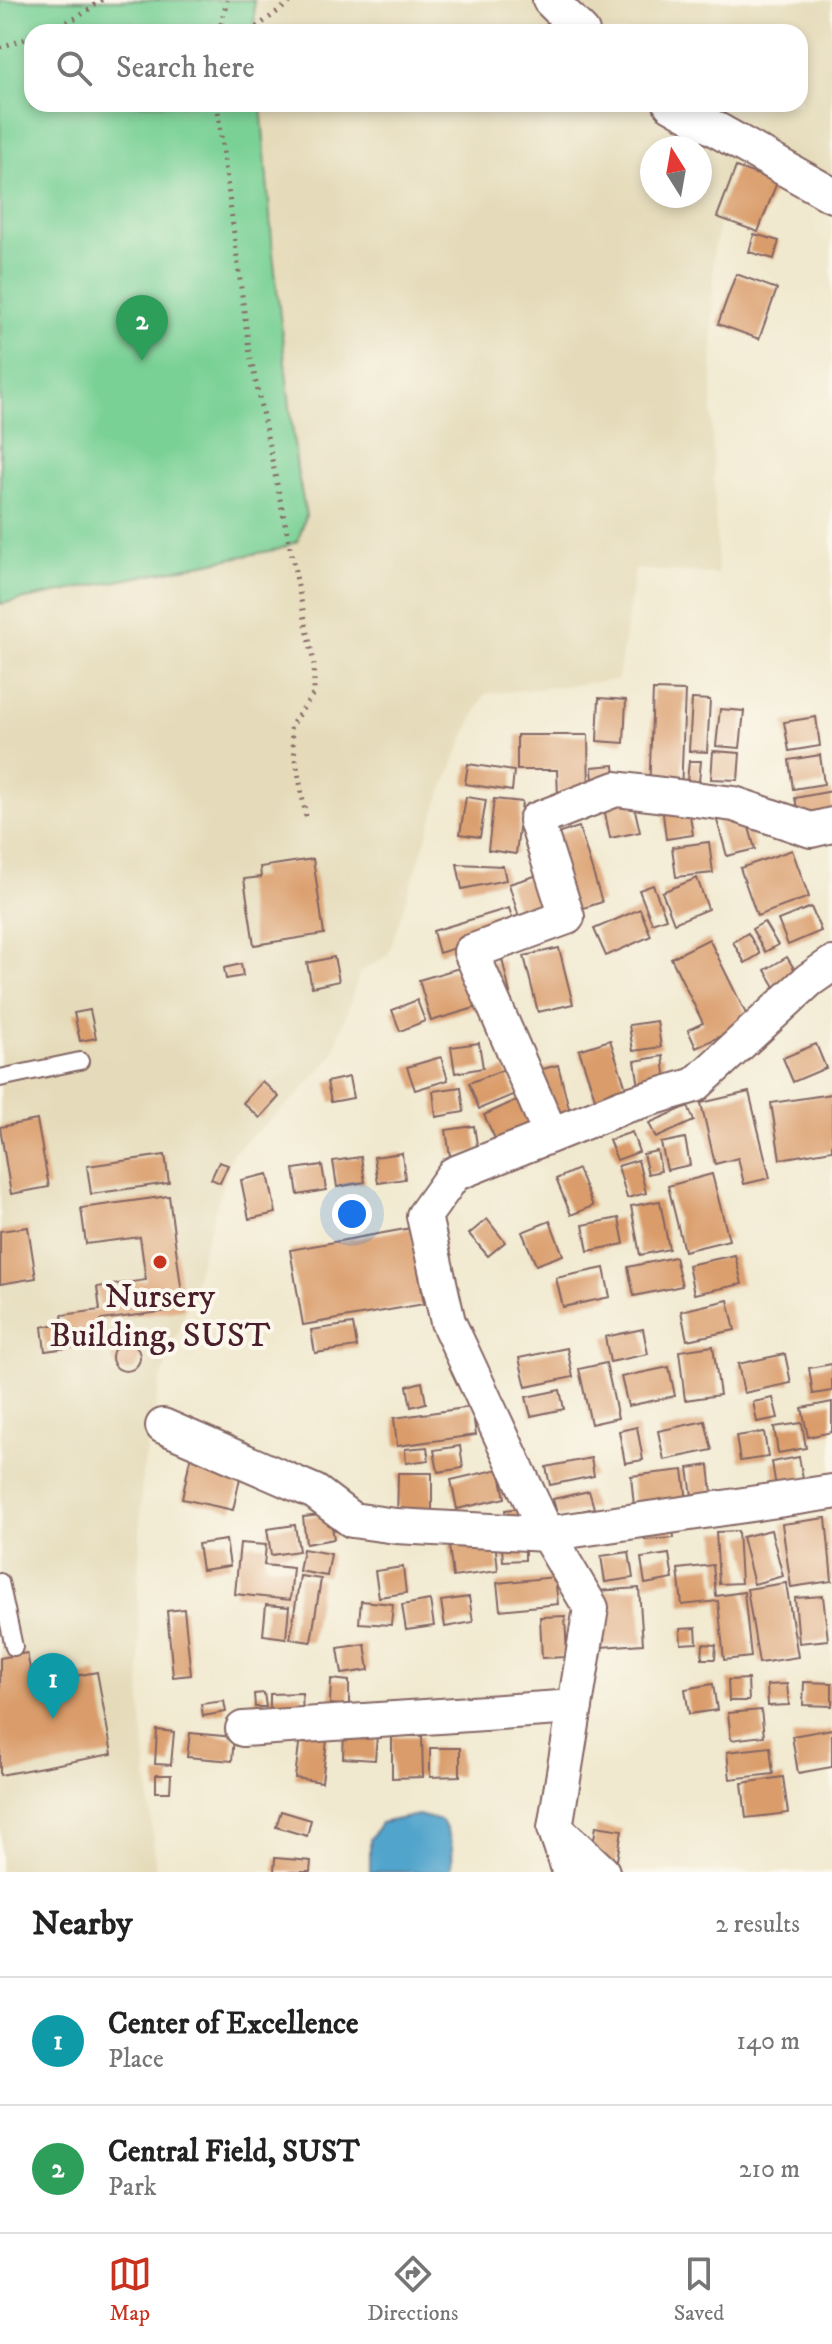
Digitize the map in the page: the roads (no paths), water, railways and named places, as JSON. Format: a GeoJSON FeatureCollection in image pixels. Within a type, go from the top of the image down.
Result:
{"type":"FeatureCollection","features":[{"type":"Feature","properties":{"kind":"street"},"geometry":{"type":"LineString","coordinates":[[550,0],[574,24]]}},
{"type":"Feature","properties":{"kind":"street"},"geometry":{"type":"LineString","coordinates":[[685,112],[832,195]]}},
{"type":"Feature","properties":{"kind":"street"},"geometry":{"type":"LineString","coordinates":[[551,1135],[471,952],[567,917],[536,820],[616,789],[734,804],[811,830],[832,825]]}},
{"type":"Feature","properties":{"kind":"street"},"geometry":{"type":"LineString","coordinates":[[570,1872],[555,1828],[591,1608],[547,1534],[448,1322],[424,1216],[454,1174],[624,1106],[695,1085],[809,980],[832,964]]}},
{"type":"Feature","properties":{"kind":"street"},"geometry":{"type":"LineString","coordinates":[[163,1426],[315,1492],[352,1520],[396,1526],[547,1534],[832,1492]]}},
{"type":"Feature","properties":{"kind":"street"},"geometry":{"type":"LineString","coordinates":[[243,1729],[575,1707]]}},
{"type":"Feature","properties":{"kind":"street"},"geometry":{"type":"LineString","coordinates":[[555,1828],[602,1872]]}},
{"type":"Feature","properties":{"kind":"lane"},"geometry":{"type":"LineString","coordinates":[[0,1078],[80,1061]]}},
{"type":"Feature","properties":{"kind":"lane"},"geometry":{"type":"LineString","coordinates":[[0,1582],[14,1647]]}},
{"type":"Feature","properties":{"kind":"water"},"geometry":{"type":"Polygon","coordinates":[[[418,1815],[442,1821],[452,1846],[450,1872],[370,1872],[370,1839],[381,1823],[418,1815]]]}},
{"type":"Feature","properties":{"kind":"place","name":"Central Field, SUST"},"geometry":{"type":"Point","coordinates":[142,361]}},
{"type":"Feature","properties":{"kind":"place","name":"Nursery Building, SUST"},"geometry":{"type":"Point","coordinates":[160,1262]}},
{"type":"Feature","properties":{"kind":"place","name":"Center of Excellence"},"geometry":{"type":"Point","coordinates":[53,1719]}}]}
